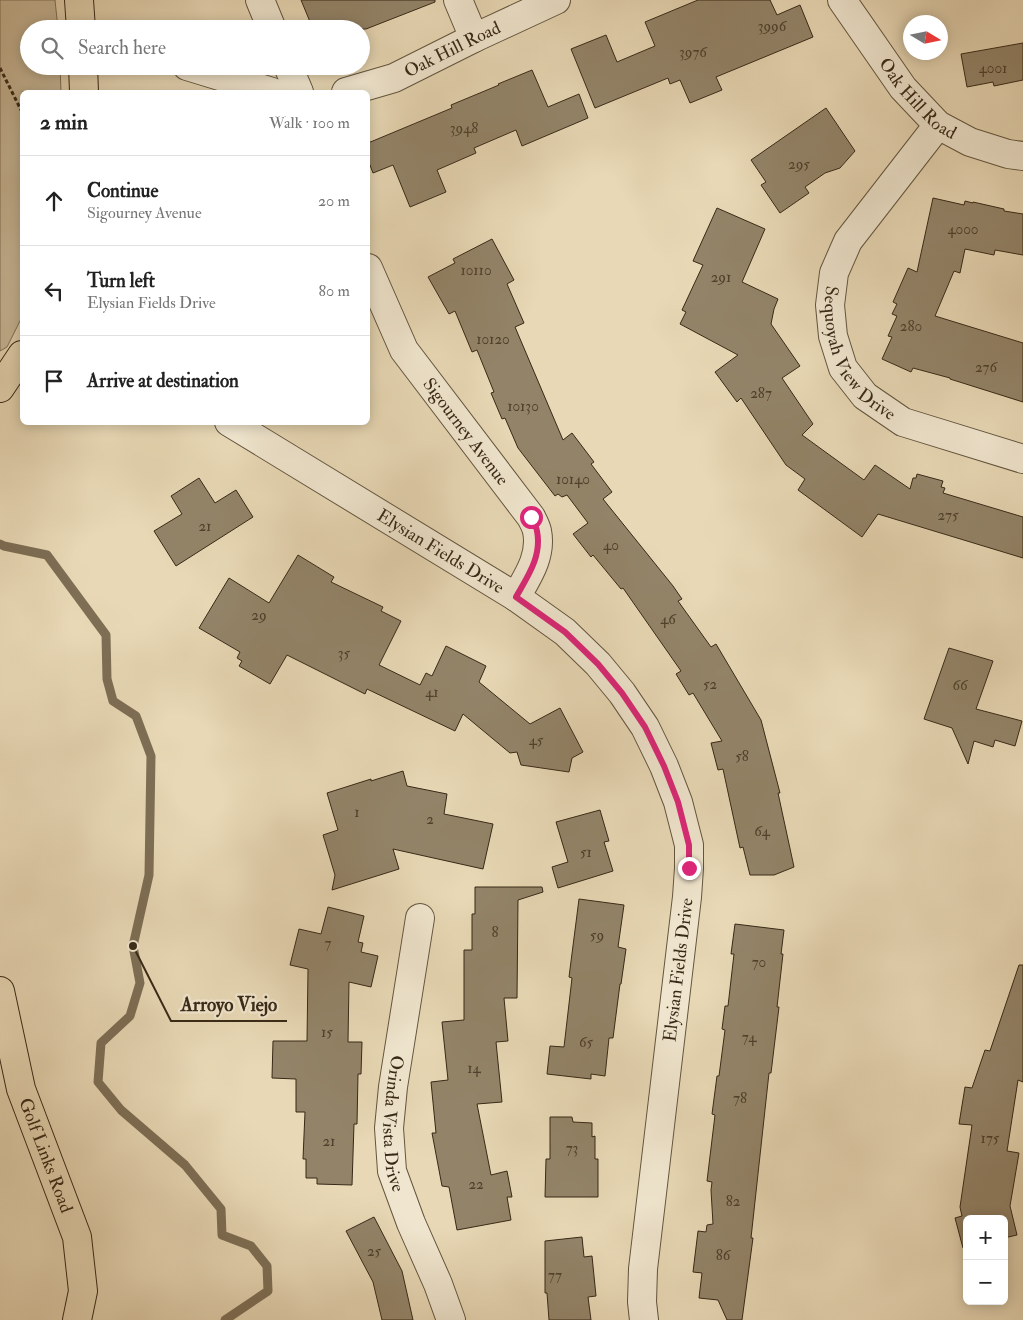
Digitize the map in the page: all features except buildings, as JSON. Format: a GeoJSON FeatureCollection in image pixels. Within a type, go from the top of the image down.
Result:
{"type":"FeatureCollection","features":[{"type":"Feature","properties":{"kind":"main road"},"geometry":{"type":"LineString","coordinates":[[79,0],[80,20]]}},
{"type":"Feature","properties":{"kind":"main road"},"geometry":{"type":"LineString","coordinates":[[83,75],[84,90]]}},
{"type":"Feature","properties":{"kind":"main road"},"geometry":{"type":"LineString","coordinates":[[0,388],[20,358]]}},
{"type":"Feature","properties":{"kind":"main road"},"geometry":{"type":"LineString","coordinates":[[0,402],[20,392]]}},
{"type":"Feature","properties":{"kind":"main road","name":"Golf Links Road"},"geometry":{"type":"LineString","coordinates":[[0,991],[21,1089],[77,1237],[83,1291],[77,1320]]}},
{"type":"Feature","properties":{"kind":"street"},"geometry":{"type":"LineString","coordinates":[[260,0],[268,20]]}},
{"type":"Feature","properties":{"kind":"street"},"geometry":{"type":"LineString","coordinates":[[458,0],[474,38]]}},
{"type":"Feature","properties":{"kind":"street","name":"Oak Hill Road"},"geometry":{"type":"LineString","coordinates":[[353,90],[394,78],[556,0]]}},
{"type":"Feature","properties":{"kind":"street","name":"Oak Hill Road"},"geometry":{"type":"LineString","coordinates":[[842,0],[903,88],[938,125],[970,142],[1008,154],[1023,156]]}},
{"type":"Feature","properties":{"kind":"street"},"geometry":{"type":"LineString","coordinates":[[216,75],[265,90]]}},
{"type":"Feature","properties":{"kind":"street"},"geometry":{"type":"LineString","coordinates":[[292,75],[298,90]]}},
{"type":"Feature","properties":{"kind":"street","name":"Sequoyah View Drive"},"geometry":{"type":"LineString","coordinates":[[938,125],[848,241],[834,273],[830,305],[833,336],[844,368],[865,396],[903,422],[1023,460]]}},
{"type":"Feature","properties":{"kind":"street","name":"Sigourney Avenue"},"geometry":{"type":"LineString","coordinates":[[370,273],[404,350],[531,517],[537,530],[538,546],[534,566],[516,597]]}},
{"type":"Feature","properties":{"kind":"street","name":"Elysian Fields Drive"},"geometry":{"type":"LineString","coordinates":[[234,425],[516,597],[565,632],[598,664],[622,693],[645,727],[664,766],[678,802],[689,845],[689,868],[644,1269],[642,1302],[644,1320]]}},
{"type":"Feature","properties":{"kind":"street","name":"Orinda Vista Drive"},"geometry":{"type":"LineString","coordinates":[[420,918],[389,1128],[392,1171],[451,1320]]}},
{"type":"Feature","properties":{"kind":"path"},"geometry":{"type":"LineString","coordinates":[[0,68],[20,108]]}},
{"type":"Feature","properties":{"kind":"shaded area"},"geometry":{"type":"Polygon","coordinates":[[[0,0],[55,0],[57,20],[20,20],[20,75],[60,75],[61,90],[20,90],[20,321],[7,347],[0,351],[0,0]]]}},
{"type":"Feature","properties":{"kind":"waterway"},"geometry":{"type":"LineString","coordinates":[[0,544],[47,555],[106,635],[107,679],[113,701],[136,716],[151,756],[149,875],[133,946],[140,983],[130,1016],[101,1043],[98,1082],[121,1110],[185,1165],[221,1209],[222,1235],[251,1246],[267,1266],[268,1291],[225,1320]]}},
{"type":"Feature","properties":{"kind":"place","name":"Arroyo Viejo"},"geometry":{"type":"Point","coordinates":[133,946]}},
{"type":"Feature","properties":{"kind":"route"},"geometry":{"type":"LineString","coordinates":[[531,517],[537,530],[538,546],[534,566],[516,597],[565,632],[598,664],[622,693],[645,727],[664,766],[678,802],[689,845],[689,868]]}}]}
